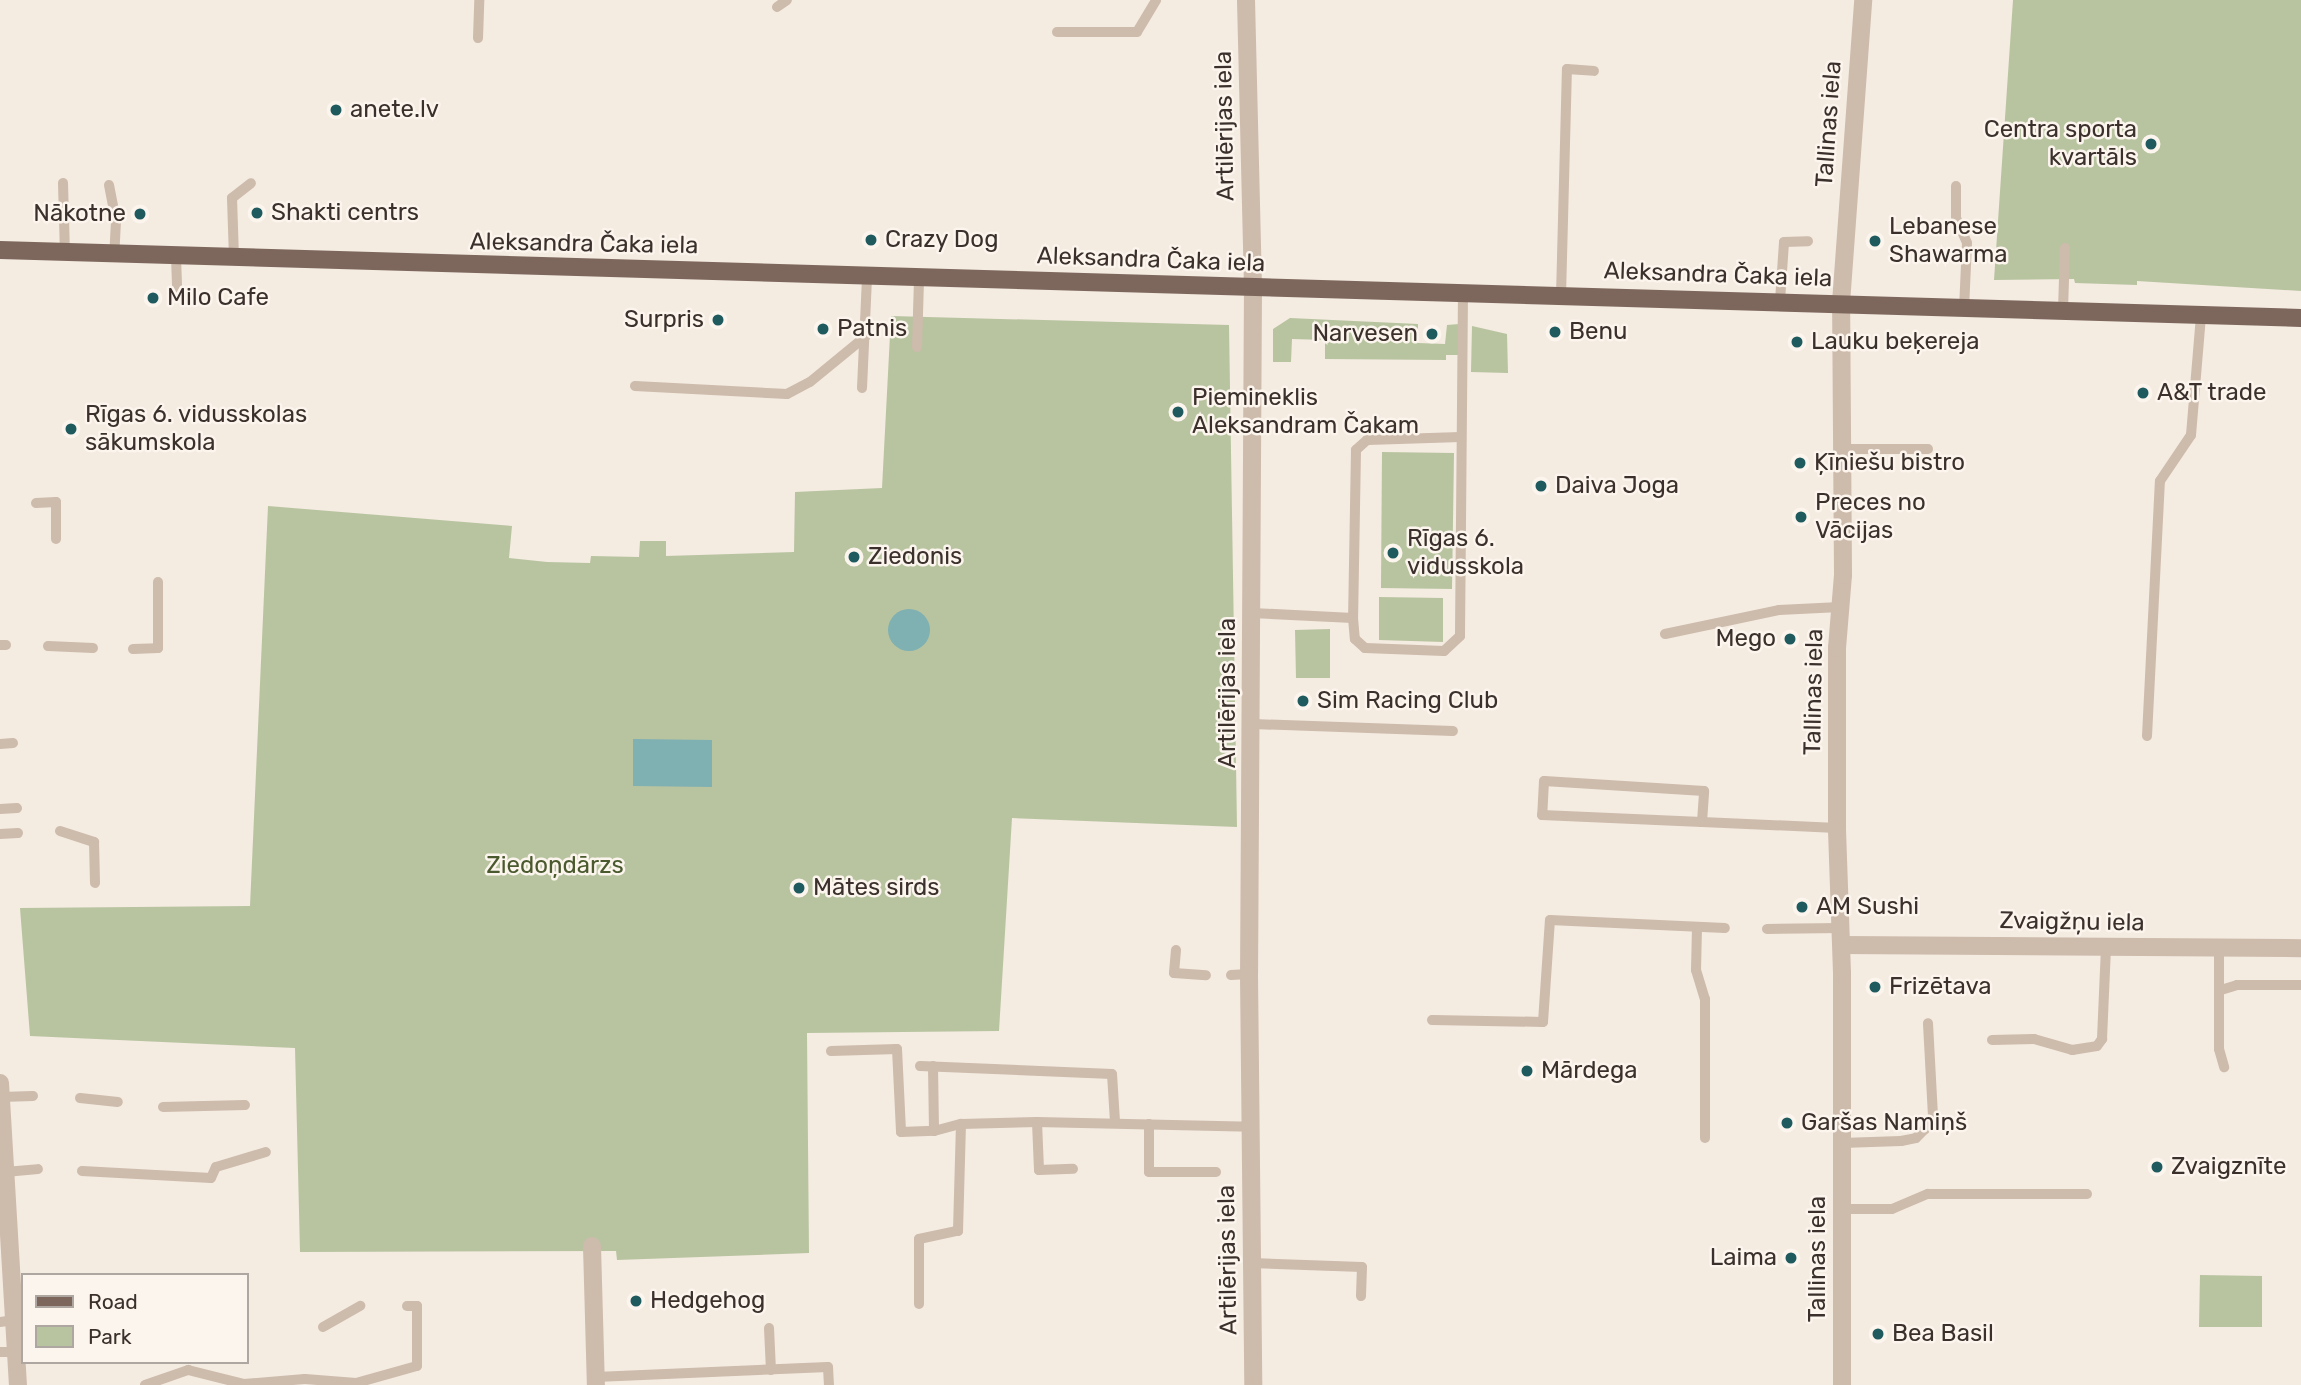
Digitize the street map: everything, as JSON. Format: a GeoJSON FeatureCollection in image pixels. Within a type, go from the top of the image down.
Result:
{"type":"FeatureCollection","features":[{"type":"Feature","properties":{"kind":"main road","name":"Aleksandra Čaka iela"},"geometry":{"type":"LineString","coordinates":[[0,250],[2301,318]]}},
{"type":"Feature","properties":{"kind":"street","name":"Artilērijas iela"},"geometry":{"type":"LineString","coordinates":[[1246,0],[1253,287],[1253,724],[1240,974],[1251,1127],[1253,1385]]}},
{"type":"Feature","properties":{"kind":"street","name":"Tallinas iela"},"geometry":{"type":"LineString","coordinates":[[1842,1385],[1841,937],[1836,828],[1843,449],[1842,303],[1863,0]]}},
{"type":"Feature","properties":{"kind":"street","name":"Zvaigžņu iela"},"geometry":{"type":"LineString","coordinates":[[1841,937],[2105,947],[2301,948]]}},
{"type":"Feature","properties":{"kind":"street"},"geometry":{"type":"LineString","coordinates":[[0,1083],[5,1258],[14,1307],[8,1352],[19,1385]]}},
{"type":"Feature","properties":{"kind":"street"},"geometry":{"type":"LineString","coordinates":[[592,1246],[596,1381]]}},
{"type":"Feature","properties":{"kind":"lane"},"geometry":{"type":"LineString","coordinates":[[478,38],[479,0]]}},
{"type":"Feature","properties":{"kind":"lane"},"geometry":{"type":"LineString","coordinates":[[777,7],[788,0]]}},
{"type":"Feature","properties":{"kind":"lane"},"geometry":{"type":"LineString","coordinates":[[1057,32],[1140,31],[1156,0]]}},
{"type":"Feature","properties":{"kind":"lane"},"geometry":{"type":"LineString","coordinates":[[1561,296],[1567,69],[1594,71]]}},
{"type":"Feature","properties":{"kind":"lane"},"geometry":{"type":"LineString","coordinates":[[63,183],[65,253]]}},
{"type":"Feature","properties":{"kind":"lane"},"geometry":{"type":"LineString","coordinates":[[234,258],[232,198],[251,183]]}},
{"type":"Feature","properties":{"kind":"lane"},"geometry":{"type":"LineString","coordinates":[[109,185],[116,221],[114,254]]}},
{"type":"Feature","properties":{"kind":"lane"},"geometry":{"type":"LineString","coordinates":[[1956,186],[1956,218],[1967,243],[1964,308]]}},
{"type":"Feature","properties":{"kind":"lane"},"geometry":{"type":"LineString","coordinates":[[1780,301],[1784,242],[1808,241]]}},
{"type":"Feature","properties":{"kind":"lane"},"geometry":{"type":"LineString","coordinates":[[2063,311],[2065,248]]}},
{"type":"Feature","properties":{"kind":"lane"},"geometry":{"type":"LineString","coordinates":[[176,256],[177,289]]}},
{"type":"Feature","properties":{"kind":"lane"},"geometry":{"type":"LineString","coordinates":[[862,388],[867,276]]}},
{"type":"Feature","properties":{"kind":"lane"},"geometry":{"type":"LineString","coordinates":[[917,347],[919,278]]}},
{"type":"Feature","properties":{"kind":"lane"},"geometry":{"type":"LineString","coordinates":[[1461,437],[1367,440],[1356,450],[1353,618],[1355,639],[1364,648],[1444,651],[1458,642],[1461,437],[1463,294]]}},
{"type":"Feature","properties":{"kind":"lane"},"geometry":{"type":"LineString","coordinates":[[2147,736],[2160,481],[2191,435],[2201,316]]}},
{"type":"Feature","properties":{"kind":"lane"},"geometry":{"type":"LineString","coordinates":[[635,386],[787,394],[810,382],[866,335]]}},
{"type":"Feature","properties":{"kind":"lane"},"geometry":{"type":"LineString","coordinates":[[1843,449],[1928,449]]}},
{"type":"Feature","properties":{"kind":"lane"},"geometry":{"type":"LineString","coordinates":[[36,503],[56,502],[56,538]]}},
{"type":"Feature","properties":{"kind":"lane"},"geometry":{"type":"LineString","coordinates":[[133,649],[158,648],[158,582]]}},
{"type":"Feature","properties":{"kind":"lane"},"geometry":{"type":"LineString","coordinates":[[1665,634],[1779,610],[1840,607]]}},
{"type":"Feature","properties":{"kind":"lane"},"geometry":{"type":"LineString","coordinates":[[1252,613],[1353,618]]}},
{"type":"Feature","properties":{"kind":"lane"},"geometry":{"type":"LineString","coordinates":[[48,646],[93,648]]}},
{"type":"Feature","properties":{"kind":"lane"},"geometry":{"type":"LineString","coordinates":[[1253,724],[1452,731]]}},
{"type":"Feature","properties":{"kind":"lane"},"geometry":{"type":"LineString","coordinates":[[0,744],[13,743]]}},
{"type":"Feature","properties":{"kind":"lane"},"geometry":{"type":"LineString","coordinates":[[1702,822],[1704,791],[1544,781],[1542,815],[1836,828]]}},
{"type":"Feature","properties":{"kind":"lane"},"geometry":{"type":"LineString","coordinates":[[0,808],[17,808]]}},
{"type":"Feature","properties":{"kind":"lane"},"geometry":{"type":"LineString","coordinates":[[60,831],[94,842],[94,883]]}},
{"type":"Feature","properties":{"kind":"lane"},"geometry":{"type":"LineString","coordinates":[[0,834],[18,833]]}},
{"type":"Feature","properties":{"kind":"lane"},"geometry":{"type":"LineString","coordinates":[[1432,1020],[1543,1022],[1549,920],[1725,928]]}},
{"type":"Feature","properties":{"kind":"lane"},"geometry":{"type":"LineString","coordinates":[[1697,927],[1696,970],[1705,999],[1705,1138]]}},
{"type":"Feature","properties":{"kind":"lane"},"geometry":{"type":"LineString","coordinates":[[1767,929],[1841,937]]}},
{"type":"Feature","properties":{"kind":"lane"},"geometry":{"type":"LineString","coordinates":[[1993,1040],[2034,1039],[2071,1050],[2098,1046],[2105,947]]}},
{"type":"Feature","properties":{"kind":"lane"},"geometry":{"type":"LineString","coordinates":[[2219,948],[2219,1049],[2224,1067]]}},
{"type":"Feature","properties":{"kind":"lane"},"geometry":{"type":"LineString","coordinates":[[1176,950],[1174,973],[1206,975]]}},
{"type":"Feature","properties":{"kind":"lane"},"geometry":{"type":"LineString","coordinates":[[2221,990],[2237,985],[2301,985]]}},
{"type":"Feature","properties":{"kind":"lane"},"geometry":{"type":"LineString","coordinates":[[1842,1143],[1901,1141],[1916,1138],[1925,1129],[1933,1116],[1928,1023]]}},
{"type":"Feature","properties":{"kind":"lane"},"geometry":{"type":"LineString","coordinates":[[831,1051],[897,1049],[901,1132],[934,1131],[961,1124],[1037,1122],[1251,1127]]}},
{"type":"Feature","properties":{"kind":"lane"},"geometry":{"type":"LineString","coordinates":[[920,1066],[1112,1074],[1115,1122]]}},
{"type":"Feature","properties":{"kind":"lane"},"geometry":{"type":"LineString","coordinates":[[933,1066],[934,1131]]}},
{"type":"Feature","properties":{"kind":"lane"},"geometry":{"type":"LineString","coordinates":[[1,1097],[33,1096]]}},
{"type":"Feature","properties":{"kind":"lane"},"geometry":{"type":"LineString","coordinates":[[80,1098],[118,1102]]}},
{"type":"Feature","properties":{"kind":"lane"},"geometry":{"type":"LineString","coordinates":[[163,1107],[245,1105]]}},
{"type":"Feature","properties":{"kind":"lane"},"geometry":{"type":"LineString","coordinates":[[1037,1122],[1039,1170],[1073,1169]]}},
{"type":"Feature","properties":{"kind":"lane"},"geometry":{"type":"LineString","coordinates":[[919,1304],[919,1239],[958,1231],[961,1124]]}},
{"type":"Feature","properties":{"kind":"lane"},"geometry":{"type":"LineString","coordinates":[[1149,1124],[1149,1172],[1216,1172]]}},
{"type":"Feature","properties":{"kind":"lane"},"geometry":{"type":"LineString","coordinates":[[82,1171],[211,1178],[216,1167],[266,1152]]}},
{"type":"Feature","properties":{"kind":"lane"},"geometry":{"type":"LineString","coordinates":[[3,1169],[38,1169]]}},
{"type":"Feature","properties":{"kind":"lane"},"geometry":{"type":"LineString","coordinates":[[1842,1209],[1892,1209],[1928,1194],[2087,1194]]}},
{"type":"Feature","properties":{"kind":"lane"},"geometry":{"type":"LineString","coordinates":[[1252,1263],[1362,1267],[1362,1296]]}},
{"type":"Feature","properties":{"kind":"lane"},"geometry":{"type":"LineString","coordinates":[[323,1326],[360,1306]]}},
{"type":"Feature","properties":{"kind":"lane"},"geometry":{"type":"LineString","coordinates":[[145,1385],[188,1370],[244,1384],[305,1379],[356,1383],[417,1366],[417,1306],[407,1306]]}},
{"type":"Feature","properties":{"kind":"lane"},"geometry":{"type":"LineString","coordinates":[[769,1328],[771,1370]]}},
{"type":"Feature","properties":{"kind":"lane"},"geometry":{"type":"LineString","coordinates":[[596,1381],[828,1367],[829,1385]]}},
{"type":"Feature","properties":{"kind":"lane"},"geometry":{"type":"LineString","coordinates":[[1834,1385],[1842,1385]]}},
{"type":"Feature","properties":{"kind":"green space","name":"Centra sporta kvartāls"},"geometry":{"type":"Polygon","coordinates":[[[2013,0],[2301,0],[2301,291],[2137,281],[2137,285],[2075,283],[2074,279],[1994,280],[2013,0]]]}},
{"type":"Feature","properties":{"kind":"green space","name":"Ziedoņdārzs"},"geometry":{"type":"Polygon","coordinates":[[[891,316],[1229,325],[1237,827],[1012,818],[999,1031],[807,1033],[809,1253],[617,1260],[616,1251],[300,1252],[295,1048],[30,1036],[20,908],[250,906],[268,506],[512,526],[509,558],[547,562],[590,563],[591,556],[639,557],[640,541],[666,541],[666,556],[794,552],[795,492],[882,488],[891,316]]]}},
{"type":"Feature","properties":{"kind":"green space"},"geometry":{"type":"Polygon","coordinates":[[[1290,318],[1418,324],[1418,343],[1445,344],[1447,325],[1459,324],[1459,355],[1446,355],[1446,360],[1325,359],[1325,340],[1292,339],[1291,362],[1273,362],[1273,329],[1290,318]]]}},
{"type":"Feature","properties":{"kind":"green space"},"geometry":{"type":"Polygon","coordinates":[[[1472,326],[1507,334],[1508,373],[1471,372],[1472,326]]]}},
{"type":"Feature","properties":{"kind":"green space"},"geometry":{"type":"Polygon","coordinates":[[[1382,452],[1454,453],[1452,589],[1381,588],[1382,452]]]}},
{"type":"Feature","properties":{"kind":"green space"},"geometry":{"type":"Polygon","coordinates":[[[1379,597],[1443,598],[1443,642],[1379,640],[1379,597]]]}},
{"type":"Feature","properties":{"kind":"green space"},"geometry":{"type":"Polygon","coordinates":[[[1330,629],[1330,678],[1296,678],[1295,630],[1330,629]]]}},
{"type":"Feature","properties":{"kind":"green space"},"geometry":{"type":"Polygon","coordinates":[[[2200,1275],[2262,1276],[2262,1327],[2199,1327],[2200,1275]]]}},
{"type":"Feature","properties":{"kind":"water"},"geometry":{"type":"Polygon","coordinates":[[[909,609],[924,615],[930,630],[924,645],[909,651],[894,645],[888,630],[894,615],[909,609]]]}},
{"type":"Feature","properties":{"kind":"water"},"geometry":{"type":"Polygon","coordinates":[[[633,739],[712,740],[712,787],[633,786],[633,739]]]}},
{"type":"Feature","properties":{"kind":"place","name":"anete.lv"},"geometry":{"type":"Point","coordinates":[336,110]}},
{"type":"Feature","properties":{"kind":"place","name":"Centra sporta kvartāls"},"geometry":{"type":"Point","coordinates":[2151,144]}},
{"type":"Feature","properties":{"kind":"place","name":"Shakti centrs"},"geometry":{"type":"Point","coordinates":[257,213]}},
{"type":"Feature","properties":{"kind":"place","name":"Nākotne"},"geometry":{"type":"Point","coordinates":[140,214]}},
{"type":"Feature","properties":{"kind":"place","name":"Crazy Dog"},"geometry":{"type":"Point","coordinates":[871,240]}},
{"type":"Feature","properties":{"kind":"place","name":"Lebanese Shawarma"},"geometry":{"type":"Point","coordinates":[1875,241]}},
{"type":"Feature","properties":{"kind":"place","name":"Milo Cafe"},"geometry":{"type":"Point","coordinates":[153,298]}},
{"type":"Feature","properties":{"kind":"place","name":"Surpris"},"geometry":{"type":"Point","coordinates":[718,320]}},
{"type":"Feature","properties":{"kind":"place","name":"Patnis"},"geometry":{"type":"Point","coordinates":[823,329]}},
{"type":"Feature","properties":{"kind":"place","name":"Benu"},"geometry":{"type":"Point","coordinates":[1555,332]}},
{"type":"Feature","properties":{"kind":"place","name":"Narvesen"},"geometry":{"type":"Point","coordinates":[1432,334]}},
{"type":"Feature","properties":{"kind":"place","name":"Lauku beķereja"},"geometry":{"type":"Point","coordinates":[1797,342]}},
{"type":"Feature","properties":{"kind":"place","name":"A&T trade"},"geometry":{"type":"Point","coordinates":[2143,393]}},
{"type":"Feature","properties":{"kind":"place","name":"Piemineklis Aleksandram Čakam"},"geometry":{"type":"Point","coordinates":[1178,412]}},
{"type":"Feature","properties":{"kind":"place","name":"Rīgas 6. vidusskolas sākumskola"},"geometry":{"type":"Point","coordinates":[71,429]}},
{"type":"Feature","properties":{"kind":"place","name":"Ķīniešu bistro"},"geometry":{"type":"Point","coordinates":[1800,463]}},
{"type":"Feature","properties":{"kind":"place","name":"Daiva Joga"},"geometry":{"type":"Point","coordinates":[1541,486]}},
{"type":"Feature","properties":{"kind":"place","name":"Preces no Vācijas"},"geometry":{"type":"Point","coordinates":[1801,517]}},
{"type":"Feature","properties":{"kind":"place","name":"Rīgas 6. vidusskola"},"geometry":{"type":"Point","coordinates":[1393,553]}},
{"type":"Feature","properties":{"kind":"place","name":"Ziedonis"},"geometry":{"type":"Point","coordinates":[854,557]}},
{"type":"Feature","properties":{"kind":"place","name":"Mego"},"geometry":{"type":"Point","coordinates":[1790,639]}},
{"type":"Feature","properties":{"kind":"place","name":"Sim Racing Club"},"geometry":{"type":"Point","coordinates":[1303,701]}},
{"type":"Feature","properties":{"kind":"place","name":"Mātes sirds"},"geometry":{"type":"Point","coordinates":[799,888]}},
{"type":"Feature","properties":{"kind":"place","name":"AM Sushi"},"geometry":{"type":"Point","coordinates":[1802,907]}},
{"type":"Feature","properties":{"kind":"place","name":"Frizētava"},"geometry":{"type":"Point","coordinates":[1875,987]}},
{"type":"Feature","properties":{"kind":"place","name":"Mārdega"},"geometry":{"type":"Point","coordinates":[1527,1071]}},
{"type":"Feature","properties":{"kind":"place","name":"Garšas Namiņš"},"geometry":{"type":"Point","coordinates":[1787,1123]}},
{"type":"Feature","properties":{"kind":"place","name":"Zvaigznīte"},"geometry":{"type":"Point","coordinates":[2157,1167]}},
{"type":"Feature","properties":{"kind":"place","name":"Laima"},"geometry":{"type":"Point","coordinates":[1791,1258]}},
{"type":"Feature","properties":{"kind":"place","name":"Hedgehog"},"geometry":{"type":"Point","coordinates":[636,1301]}},
{"type":"Feature","properties":{"kind":"place","name":"Bea Basil"},"geometry":{"type":"Point","coordinates":[1878,1334]}}]}
